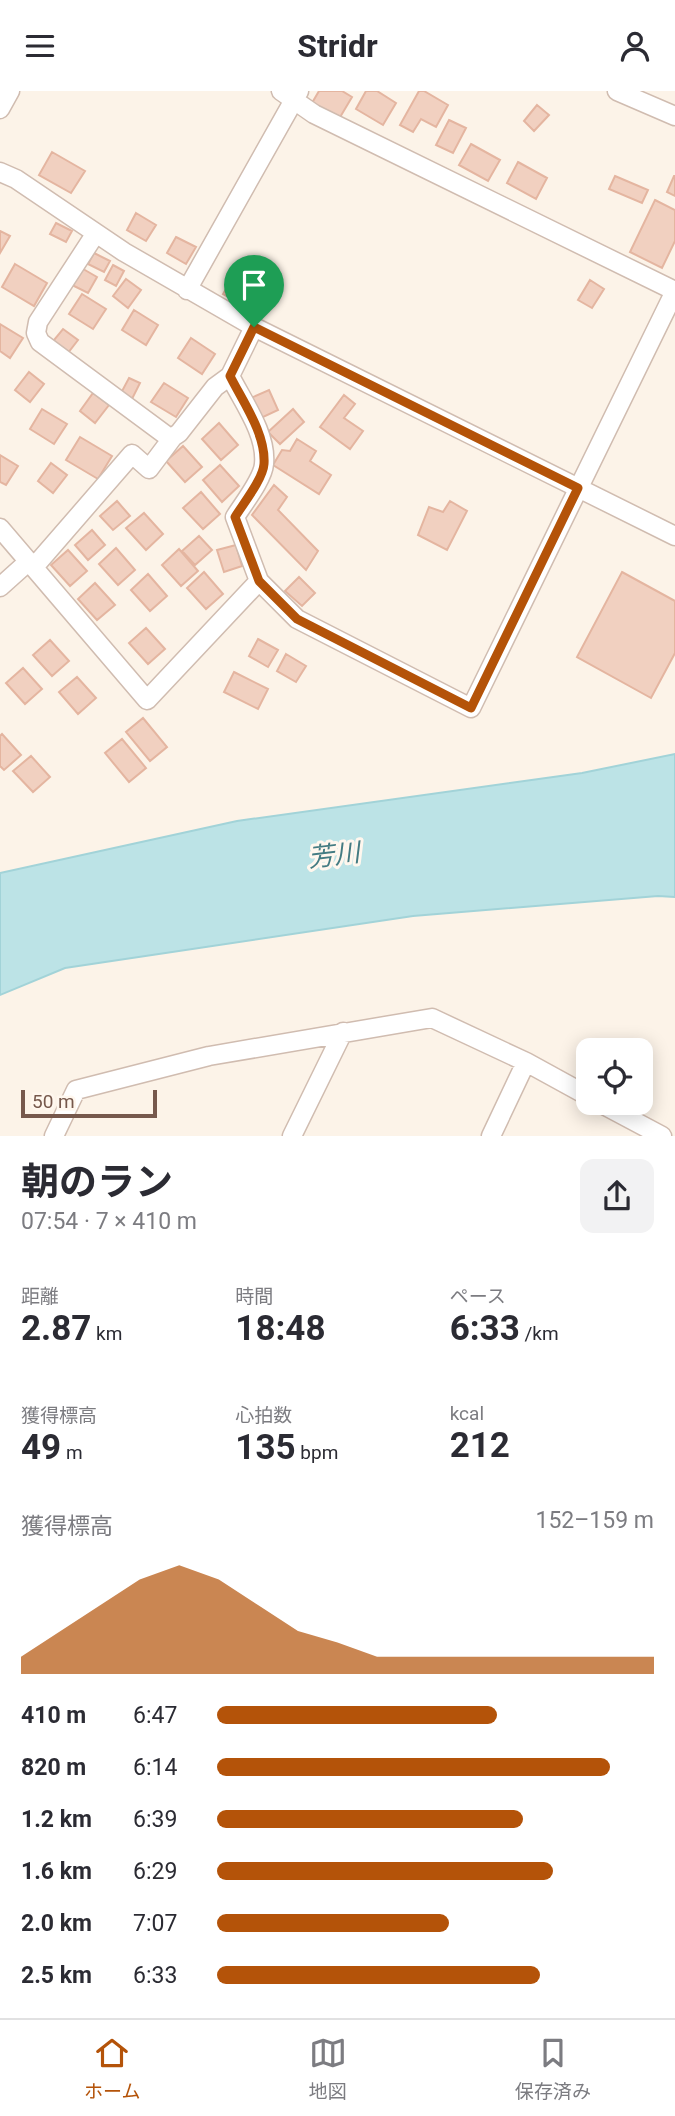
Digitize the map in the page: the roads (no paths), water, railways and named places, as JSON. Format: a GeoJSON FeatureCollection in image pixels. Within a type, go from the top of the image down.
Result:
{"type":"FeatureCollection","features":[{"type":"Feature","properties":{"kind":"street"},"geometry":{"type":"LineString","coordinates":[[0,110],[10,91]]}},
{"type":"Feature","properties":{"kind":"street"},"geometry":{"type":"LineString","coordinates":[[617,91],[675,116]]}},
{"type":"Feature","properties":{"kind":"street"},"geometry":{"type":"LineString","coordinates":[[187,290],[291,94],[314,114],[675,291],[471,708],[297,619],[259,581],[235,517],[265,465],[261,440],[230,376]]}},
{"type":"Feature","properties":{"kind":"street"},"geometry":{"type":"LineString","coordinates":[[0,172],[16,179],[187,290],[254,327],[675,536]]}},
{"type":"Feature","properties":{"kind":"street"},"geometry":{"type":"LineString","coordinates":[[96,233],[38,322],[36,333],[40,342],[167,436],[173,437]]}},
{"type":"Feature","properties":{"kind":"street"},"geometry":{"type":"LineString","coordinates":[[0,587],[31,564],[132,454],[149,469],[215,387],[230,376],[254,327]]}},
{"type":"Feature","properties":{"kind":"street"},"geometry":{"type":"LineString","coordinates":[[0,528],[147,699],[259,581]]}},
{"type":"Feature","properties":{"kind":"street"},"geometry":{"type":"LineString","coordinates":[[54,1136],[76,1090],[209,1056],[432,1018],[526,1062],[576,1089]]}},
{"type":"Feature","properties":{"kind":"street"},"geometry":{"type":"LineString","coordinates":[[292,1136],[343,1032]]}},
{"type":"Feature","properties":{"kind":"street"},"geometry":{"type":"LineString","coordinates":[[491,1136],[526,1062]]}},
{"type":"Feature","properties":{"kind":"street"},"geometry":{"type":"LineString","coordinates":[[623,1115],[662,1136]]}},
{"type":"Feature","properties":{"kind":"water","name":"芳川"},"geometry":{"type":"Polygon","coordinates":[[[675,754],[675,897],[658,896],[413,916],[65,968],[0,995],[0,873],[237,821],[582,773],[675,754]]]}}]}
